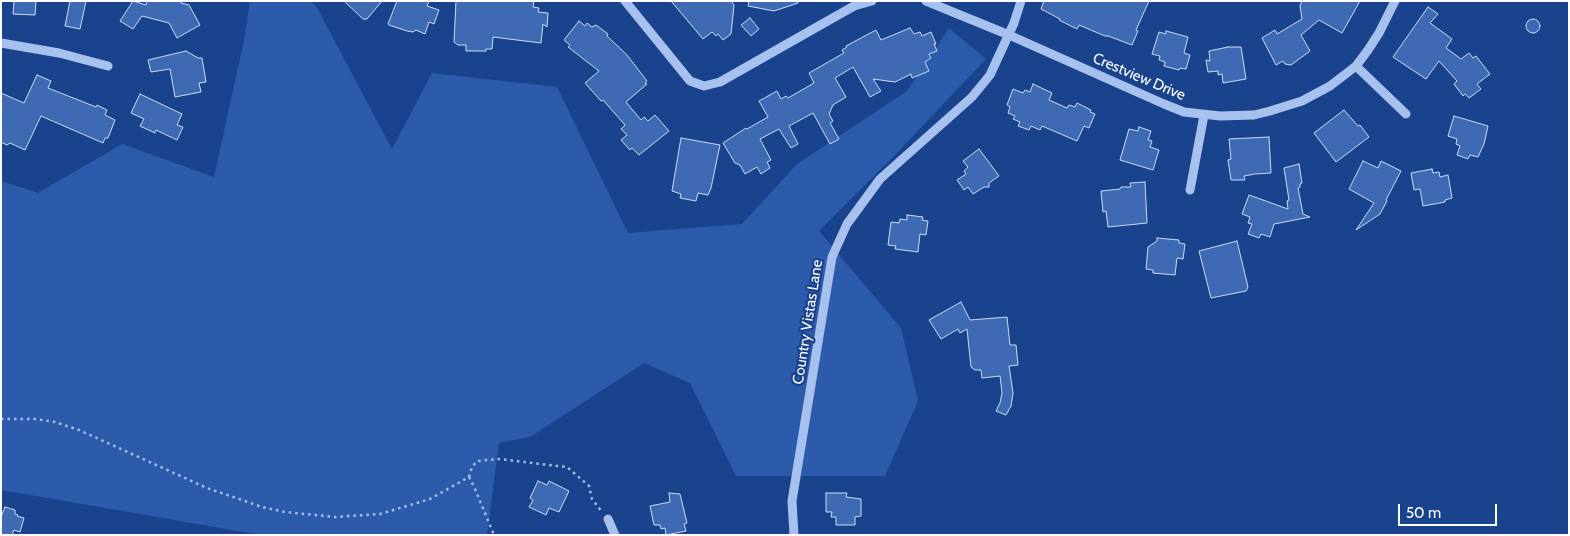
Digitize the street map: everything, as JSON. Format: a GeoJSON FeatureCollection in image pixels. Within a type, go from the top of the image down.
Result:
{"type":"FeatureCollection","features":[{"type":"Feature","properties":{"kind":"street"},"geometry":{"type":"LineString","coordinates":[[624,1],[690,81],[704,86],[720,82],[852,4],[872,1]]}},
{"type":"Feature","properties":{"kind":"street","name":"Crestview Drive"},"geometry":{"type":"LineString","coordinates":[[926,1],[1009,35],[1184,112],[1220,116],[1254,115],[1286,107],[1316,94],[1356,66],[1379,33],[1394,1]]}},
{"type":"Feature","properties":{"kind":"street","name":"Country Vistas Lane"},"geometry":{"type":"LineString","coordinates":[[794,535],[792,501],[832,257],[846,224],[880,179],[972,98],[990,74],[1009,35],[1022,1]]}},
{"type":"Feature","properties":{"kind":"street"},"geometry":{"type":"LineString","coordinates":[[1,43],[59,53],[108,66]]}},
{"type":"Feature","properties":{"kind":"street"},"geometry":{"type":"LineString","coordinates":[[1356,66],[1406,114]]}},
{"type":"Feature","properties":{"kind":"street"},"geometry":{"type":"LineString","coordinates":[[1190,190],[1204,115]]}},
{"type":"Feature","properties":{"kind":"street"},"geometry":{"type":"LineString","coordinates":[[608,519],[615,535]]}},
{"type":"Feature","properties":{"kind":"path"},"geometry":{"type":"LineString","coordinates":[[1,419],[55,422],[80,430],[207,488],[262,507],[285,512],[335,517],[380,514],[430,499],[469,477],[472,467],[477,461],[508,460],[567,467],[589,486],[592,499],[608,519]]}},
{"type":"Feature","properties":{"kind":"path"},"geometry":{"type":"LineString","coordinates":[[469,477],[476,489],[494,535]]}},
{"type":"Feature","properties":{"kind":"shaded area"},"geometry":{"type":"Polygon","coordinates":[[[250,1],[310,1],[316,6],[392,149],[432,73],[557,87],[628,233],[742,224],[797,164],[907,91],[949,28],[986,59],[895,155],[819,231],[901,328],[918,401],[885,476],[736,476],[690,383],[644,363],[530,437],[499,443],[487,535],[261,535],[1,490],[1,181],[38,193],[122,144],[214,177],[244,40],[250,1]]]}},
{"type":"Feature","properties":{"kind":"building"},"geometry":{"type":"Polygon","coordinates":[[[14,1],[36,1],[35,15],[13,14],[14,1]]]}},
{"type":"Feature","properties":{"kind":"building"},"geometry":{"type":"Polygon","coordinates":[[[70,1],[86,1],[80,29],[65,26],[70,1]]]}},
{"type":"Feature","properties":{"kind":"building"},"geometry":{"type":"Polygon","coordinates":[[[133,1],[146,5],[147,1],[181,1],[181,3],[189,5],[200,25],[177,38],[169,23],[142,16],[133,29],[120,21],[133,1]]]}},
{"type":"Feature","properties":{"kind":"building"},"geometry":{"type":"Polygon","coordinates":[[[344,1],[382,1],[367,19],[363,19],[344,1]]]}},
{"type":"Feature","properties":{"kind":"building"},"geometry":{"type":"Polygon","coordinates":[[[397,1],[429,1],[427,6],[439,10],[434,24],[429,22],[425,34],[416,30],[413,32],[407,31],[389,25],[397,1]]]}},
{"type":"Feature","properties":{"kind":"building"},"geometry":{"type":"Polygon","coordinates":[[[456,1],[534,1],[533,7],[539,8],[538,12],[548,13],[547,27],[543,24],[541,43],[493,37],[492,49],[486,49],[486,51],[466,51],[466,45],[458,45],[454,42],[456,1]]]}},
{"type":"Feature","properties":{"kind":"building"},"geometry":{"type":"Polygon","coordinates":[[[671,1],[731,1],[734,5],[731,34],[723,40],[718,34],[716,36],[712,32],[703,39],[671,1]]]}},
{"type":"Feature","properties":{"kind":"building"},"geometry":{"type":"Polygon","coordinates":[[[749,1],[798,1],[798,3],[774,11],[748,6],[749,1]]]}},
{"type":"Feature","properties":{"kind":"building"},"geometry":{"type":"Polygon","coordinates":[[[1044,1],[1149,1],[1136,30],[1138,31],[1132,45],[1079,25],[1077,29],[1059,20],[1041,9],[1044,1]]]}},
{"type":"Feature","properties":{"kind":"building"},"geometry":{"type":"Polygon","coordinates":[[[1302,1],[1360,1],[1342,33],[1319,20],[1301,35],[1310,51],[1291,65],[1285,64],[1283,61],[1276,65],[1262,38],[1275,30],[1277,34],[1302,19],[1300,6],[1302,1]]]}},
{"type":"Feature","properties":{"kind":"building"},"geometry":{"type":"Polygon","coordinates":[[[1428,7],[1438,14],[1430,23],[1452,39],[1446,48],[1461,59],[1469,53],[1473,58],[1476,56],[1490,74],[1477,84],[1481,89],[1469,98],[1465,94],[1463,96],[1454,84],[1457,81],[1439,61],[1426,79],[1393,57],[1428,7]]]}},
{"type":"Feature","properties":{"kind":"building"},"geometry":{"type":"Polygon","coordinates":[[[750,18],[759,29],[751,36],[741,25],[750,18]]]}},
{"type":"Feature","properties":{"kind":"building"},"geometry":{"type":"Polygon","coordinates":[[[1533,19],[1538,21],[1540,26],[1538,31],[1533,33],[1528,31],[1526,26],[1528,21],[1533,19]]]}},
{"type":"Feature","properties":{"kind":"building"},"geometry":{"type":"Polygon","coordinates":[[[579,21],[585,26],[587,23],[592,27],[596,25],[608,34],[607,36],[627,55],[647,81],[645,83],[647,84],[626,102],[641,120],[644,117],[648,121],[655,115],[669,131],[639,155],[632,148],[630,150],[621,140],[627,135],[621,129],[625,125],[585,83],[599,71],[568,47],[570,45],[564,40],[579,21]]]}},
{"type":"Feature","properties":{"kind":"building"},"geometry":{"type":"Polygon","coordinates":[[[910,28],[914,34],[920,32],[922,36],[931,32],[937,51],[929,54],[931,58],[925,62],[929,71],[912,78],[911,74],[895,82],[873,79],[881,91],[870,97],[853,67],[835,78],[846,97],[833,105],[829,114],[833,121],[830,123],[839,139],[830,144],[813,113],[789,126],[798,144],[791,148],[779,129],[760,139],[771,160],[767,162],[770,168],[761,174],[757,167],[745,174],[740,165],[735,163],[723,143],[768,117],[759,101],[777,91],[781,99],[786,96],[788,98],[814,83],[809,73],[844,53],[842,50],[846,46],[876,30],[881,40],[910,28]]]}},
{"type":"Feature","properties":{"kind":"building"},"geometry":{"type":"Polygon","coordinates":[[[1166,31],[1188,37],[1184,53],[1190,55],[1186,69],[1180,68],[1179,70],[1164,66],[1165,62],[1159,60],[1160,56],[1152,54],[1159,32],[1166,34],[1166,31]]]}},
{"type":"Feature","properties":{"kind":"building"},"geometry":{"type":"Polygon","coordinates":[[[1228,47],[1241,47],[1246,79],[1223,83],[1222,74],[1218,75],[1218,71],[1208,72],[1206,60],[1210,61],[1209,51],[1228,47]]]}},
{"type":"Feature","properties":{"kind":"building"},"geometry":{"type":"Polygon","coordinates":[[[186,51],[198,58],[202,58],[206,82],[199,83],[201,92],[175,97],[170,69],[151,72],[148,60],[186,51]]]}},
{"type":"Feature","properties":{"kind":"building"},"geometry":{"type":"Polygon","coordinates":[[[37,75],[51,81],[48,88],[107,110],[105,115],[115,120],[108,138],[105,138],[103,143],[41,116],[25,150],[10,143],[7,145],[1,142],[1,93],[24,103],[37,75]]]}},
{"type":"Feature","properties":{"kind":"building"},"geometry":{"type":"Polygon","coordinates":[[[1033,84],[1052,93],[1049,100],[1067,108],[1069,105],[1075,107],[1077,103],[1095,114],[1089,128],[1084,126],[1077,141],[1042,126],[1040,130],[1031,126],[1029,130],[1018,126],[1020,122],[1013,119],[1015,116],[1008,113],[1010,107],[1007,105],[1013,89],[1023,93],[1025,90],[1030,92],[1033,84]]]}},
{"type":"Feature","properties":{"kind":"building"},"geometry":{"type":"Polygon","coordinates":[[[140,94],[182,114],[177,125],[183,127],[177,140],[156,130],[155,133],[140,126],[144,119],[131,113],[140,94]]]}},
{"type":"Feature","properties":{"kind":"building"},"geometry":{"type":"Polygon","coordinates":[[[1344,110],[1358,126],[1360,125],[1369,137],[1336,162],[1314,133],[1344,110]]]}},
{"type":"Feature","properties":{"kind":"building"},"geometry":{"type":"Polygon","coordinates":[[[1454,116],[1488,126],[1484,144],[1478,157],[1470,155],[1468,159],[1457,155],[1460,146],[1456,144],[1457,139],[1448,136],[1454,116]]]}},
{"type":"Feature","properties":{"kind":"building"},"geometry":{"type":"Polygon","coordinates":[[[1139,127],[1151,131],[1148,140],[1152,141],[1150,147],[1159,150],[1153,170],[1120,160],[1129,129],[1138,131],[1139,127]]]}},
{"type":"Feature","properties":{"kind":"building"},"geometry":{"type":"Polygon","coordinates":[[[1269,137],[1271,173],[1244,176],[1245,180],[1231,180],[1228,160],[1231,159],[1229,139],[1269,137]]]}},
{"type":"Feature","properties":{"kind":"building"},"geometry":{"type":"Polygon","coordinates":[[[681,138],[720,145],[708,195],[698,193],[696,201],[680,198],[681,194],[672,191],[681,138]]]}},
{"type":"Feature","properties":{"kind":"building"},"geometry":{"type":"Polygon","coordinates":[[[979,149],[999,176],[989,183],[989,187],[984,187],[973,194],[968,187],[964,190],[957,180],[966,174],[964,171],[968,167],[963,161],[979,149]]]}},
{"type":"Feature","properties":{"kind":"building"},"geometry":{"type":"Polygon","coordinates":[[[1363,161],[1378,168],[1381,161],[1401,171],[1380,214],[1356,230],[1374,203],[1349,189],[1363,161]]]}},
{"type":"Feature","properties":{"kind":"building"},"geometry":{"type":"Polygon","coordinates":[[[1299,164],[1302,183],[1298,188],[1303,214],[1310,217],[1274,224],[1270,237],[1261,234],[1259,238],[1248,234],[1252,224],[1248,223],[1250,217],[1242,214],[1249,195],[1288,209],[1287,201],[1289,200],[1284,168],[1299,164]]]}},
{"type":"Feature","properties":{"kind":"building"},"geometry":{"type":"Polygon","coordinates":[[[1432,169],[1433,173],[1439,172],[1440,177],[1448,175],[1452,198],[1445,200],[1445,202],[1423,206],[1420,189],[1414,190],[1411,173],[1432,169]]]}},
{"type":"Feature","properties":{"kind":"building"},"geometry":{"type":"Polygon","coordinates":[[[1145,182],[1147,223],[1108,227],[1106,211],[1103,212],[1101,191],[1131,187],[1130,183],[1145,182]]]}},
{"type":"Feature","properties":{"kind":"building"},"geometry":{"type":"Polygon","coordinates":[[[907,215],[923,217],[922,220],[928,221],[926,235],[920,234],[918,252],[895,249],[896,246],[888,245],[891,222],[899,223],[900,219],[907,220],[907,215]]]}},
{"type":"Feature","properties":{"kind":"building"},"geometry":{"type":"Polygon","coordinates":[[[1157,238],[1179,240],[1179,243],[1185,244],[1183,259],[1177,258],[1175,275],[1153,273],[1153,270],[1146,269],[1148,247],[1157,241],[1157,238]]]}},
{"type":"Feature","properties":{"kind":"building"},"geometry":{"type":"Polygon","coordinates":[[[1237,241],[1248,287],[1246,291],[1211,298],[1199,251],[1237,241]]]}},
{"type":"Feature","properties":{"kind":"building"},"geometry":{"type":"Polygon","coordinates":[[[961,302],[970,320],[1007,317],[1010,345],[1016,345],[1018,365],[1009,366],[1013,393],[1011,406],[1006,415],[996,411],[1002,393],[1000,376],[982,378],[981,370],[975,370],[971,367],[967,329],[960,333],[958,329],[941,339],[929,320],[961,302]]]}},
{"type":"Feature","properties":{"kind":"building"},"geometry":{"type":"Polygon","coordinates":[[[538,481],[547,485],[549,481],[569,491],[559,512],[549,508],[546,515],[529,507],[533,500],[530,498],[538,481]]]}},
{"type":"Feature","properties":{"kind":"building"},"geometry":{"type":"Polygon","coordinates":[[[669,493],[680,494],[687,523],[684,524],[686,531],[666,535],[665,528],[661,529],[660,525],[654,525],[650,506],[670,502],[669,493]]]}},
{"type":"Feature","properties":{"kind":"building"},"geometry":{"type":"Polygon","coordinates":[[[826,493],[847,493],[846,497],[861,499],[861,516],[855,517],[855,525],[836,525],[836,517],[831,517],[832,512],[826,512],[826,493]]]}},
{"type":"Feature","properties":{"kind":"building"},"geometry":{"type":"Polygon","coordinates":[[[5,507],[15,510],[17,516],[24,518],[20,532],[14,530],[12,535],[1,535],[1,517],[5,507]]]}}]}
